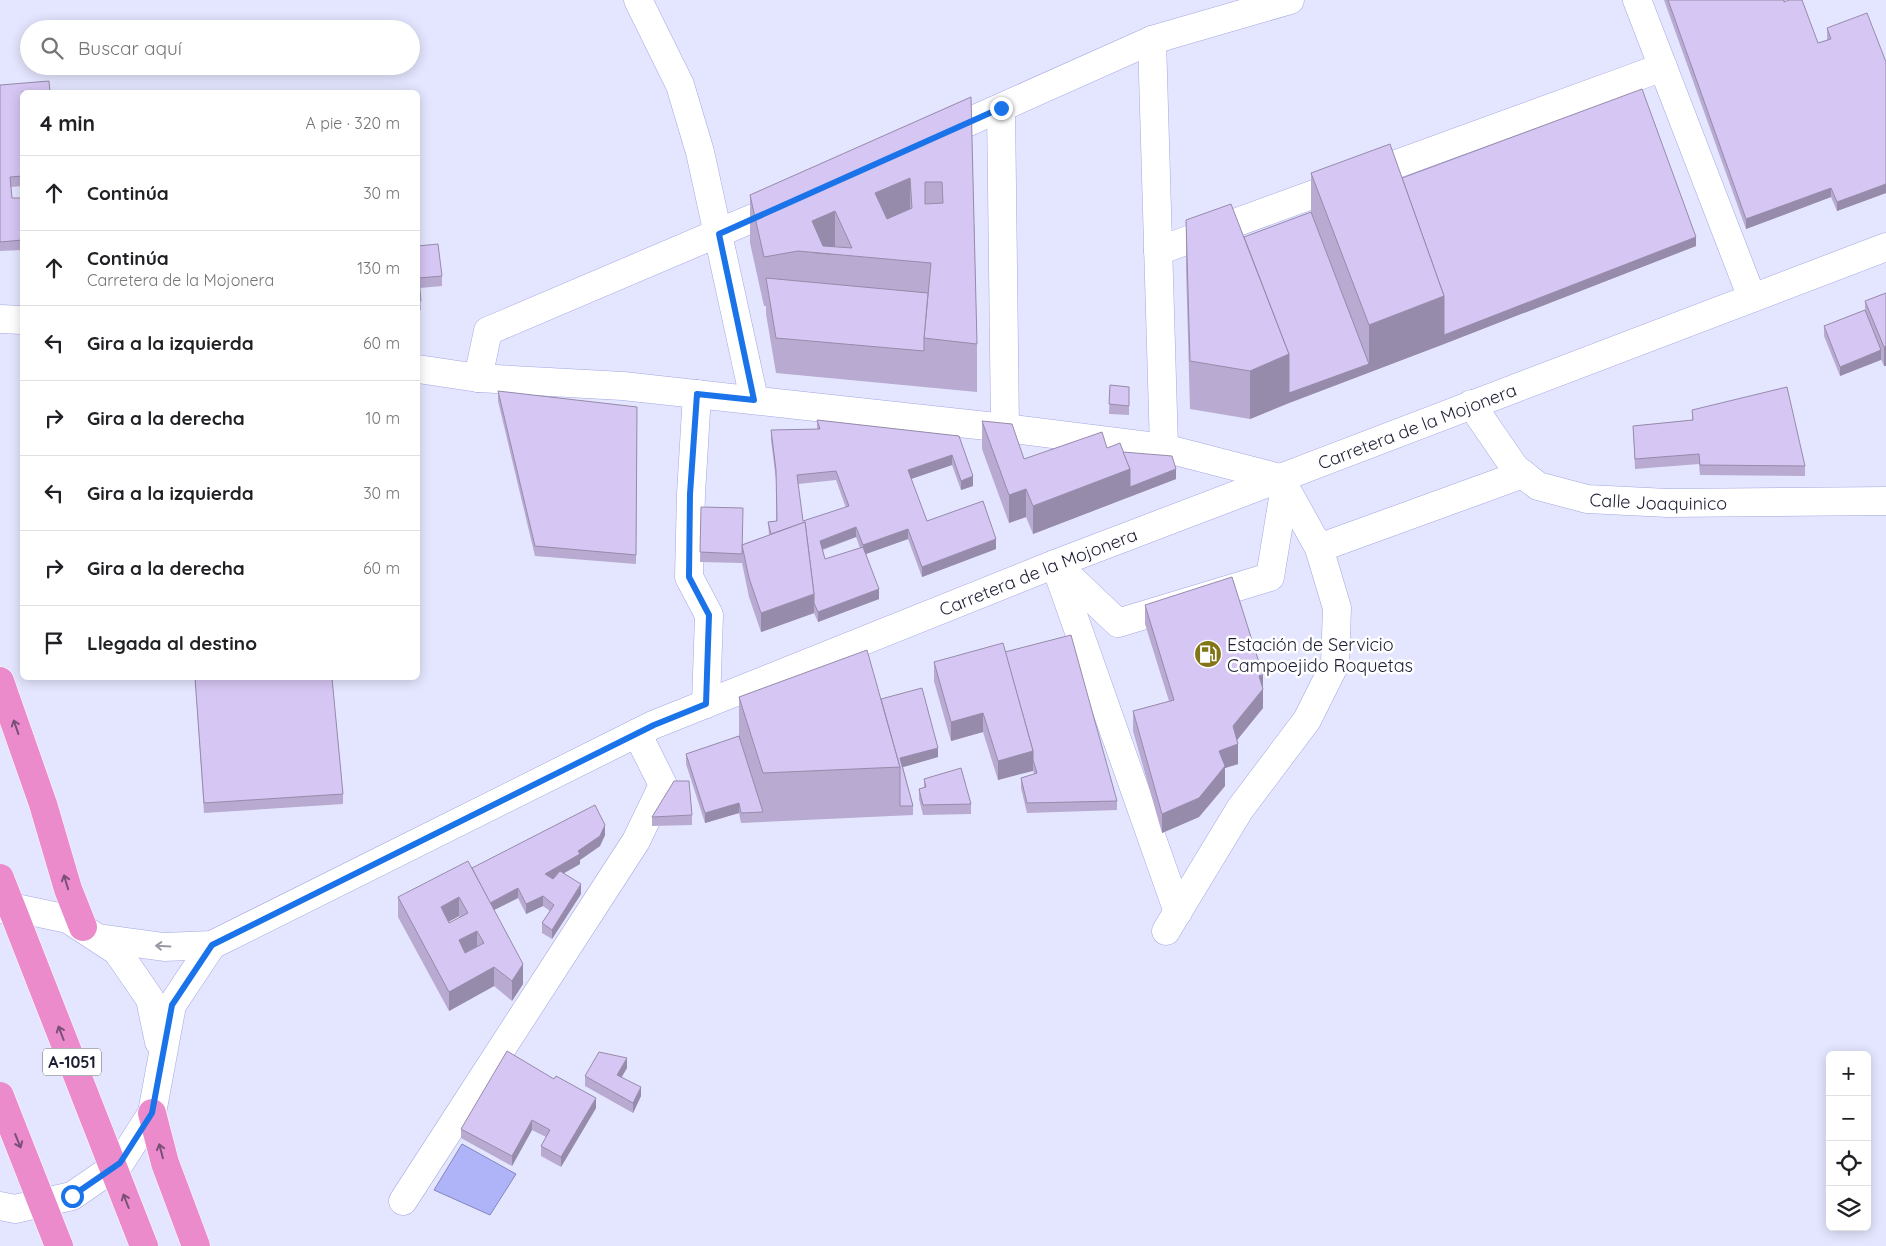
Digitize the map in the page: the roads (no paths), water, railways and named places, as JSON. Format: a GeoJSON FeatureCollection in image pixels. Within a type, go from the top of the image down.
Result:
{"type":"FeatureCollection","features":[{"type":"Feature","properties":{"kind":"highway"},"geometry":{"type":"LineString","coordinates":[[0,681],[43,804],[68,888],[91,933]]}},
{"type":"Feature","properties":{"kind":"highway","name":"A-1051"},"geometry":{"type":"LineString","coordinates":[[0,878],[144,1246]]}},
{"type":"Feature","properties":{"kind":"highway"},"geometry":{"type":"LineString","coordinates":[[0,1096],[59,1246]]}},
{"type":"Feature","properties":{"kind":"highway"},"geometry":{"type":"LineString","coordinates":[[152,1113],[165,1163],[196,1246]]}},
{"type":"Feature","properties":{"kind":"street"},"geometry":{"type":"LineString","coordinates":[[638,0],[680,85],[700,152],[754,400]]}},
{"type":"Feature","properties":{"kind":"street"},"geometry":{"type":"LineString","coordinates":[[910,148],[1152,40],[1290,0]]}},
{"type":"Feature","properties":{"kind":"street"},"geometry":{"type":"LineString","coordinates":[[1637,0],[1752,298]]}},
{"type":"Feature","properties":{"kind":"street"},"geometry":{"type":"LineString","coordinates":[[1152,40],[1164,448]]}},
{"type":"Feature","properties":{"kind":"street"},"geometry":{"type":"LineString","coordinates":[[1158,251],[1663,67]]}},
{"type":"Feature","properties":{"kind":"street"},"geometry":{"type":"LineString","coordinates":[[1001,108],[1005,428]]}},
{"type":"Feature","properties":{"kind":"street"},"geometry":{"type":"LineString","coordinates":[[478,378],[488,331],[719,234],[810,193]]}},
{"type":"Feature","properties":{"kind":"street","name":"Carretera de la Mojonera"},"geometry":{"type":"LineString","coordinates":[[91,933],[164,947],[212,945],[637,733],[706,704],[1055,564],[1282,482],[1472,404],[1886,247]]}},
{"type":"Feature","properties":{"kind":"street"},"geometry":{"type":"LineString","coordinates":[[0,319],[20,320]]}},
{"type":"Feature","properties":{"kind":"street"},"geometry":{"type":"LineString","coordinates":[[420,369],[478,378],[623,386],[1005,428],[1164,448],[1282,482],[1320,548],[1337,608],[1335,664],[1306,720],[1240,810],[1172,921],[1055,564]]}},
{"type":"Feature","properties":{"kind":"street"},"geometry":{"type":"LineString","coordinates":[[697,394],[690,494],[689,577],[709,615],[706,704]]}},
{"type":"Feature","properties":{"kind":"street","name":"Calle Joaquinico"},"geometry":{"type":"LineString","coordinates":[[1472,404],[1501,450],[1523,474],[1538,486],[1587,499],[1668,503],[1886,501]]}},
{"type":"Feature","properties":{"kind":"street"},"geometry":{"type":"LineString","coordinates":[[1320,548],[1523,474]]}},
{"type":"Feature","properties":{"kind":"street"},"geometry":{"type":"LineString","coordinates":[[1055,564],[1118,623],[1270,576],[1282,482]]}},
{"type":"Feature","properties":{"kind":"street"},"geometry":{"type":"LineString","coordinates":[[403,1201],[636,841],[662,785],[637,733]]}},
{"type":"Feature","properties":{"kind":"street"},"geometry":{"type":"LineString","coordinates":[[0,909],[11,907],[68,919],[117,951],[150,999],[162,1056]]}},
{"type":"Feature","properties":{"kind":"street","name":"Carretera de la Mojonera"},"geometry":{"type":"LineString","coordinates":[[152,1113],[172,1005],[212,945]]}},
{"type":"Feature","properties":{"kind":"street"},"geometry":{"type":"LineString","coordinates":[[0,1206],[15,1209],[72,1196],[120,1163],[152,1113]]}},
{"type":"Feature","properties":{"kind":"water"},"geometry":{"type":"Polygon","coordinates":[[[462,1144],[516,1174],[490,1215],[434,1190],[462,1144]]]}},
{"type":"Feature","properties":{"kind":"place","name":"Estación de Servicio Campoejido Roquetas"},"geometry":{"type":"Point","coordinates":[1208,654]}}]}
